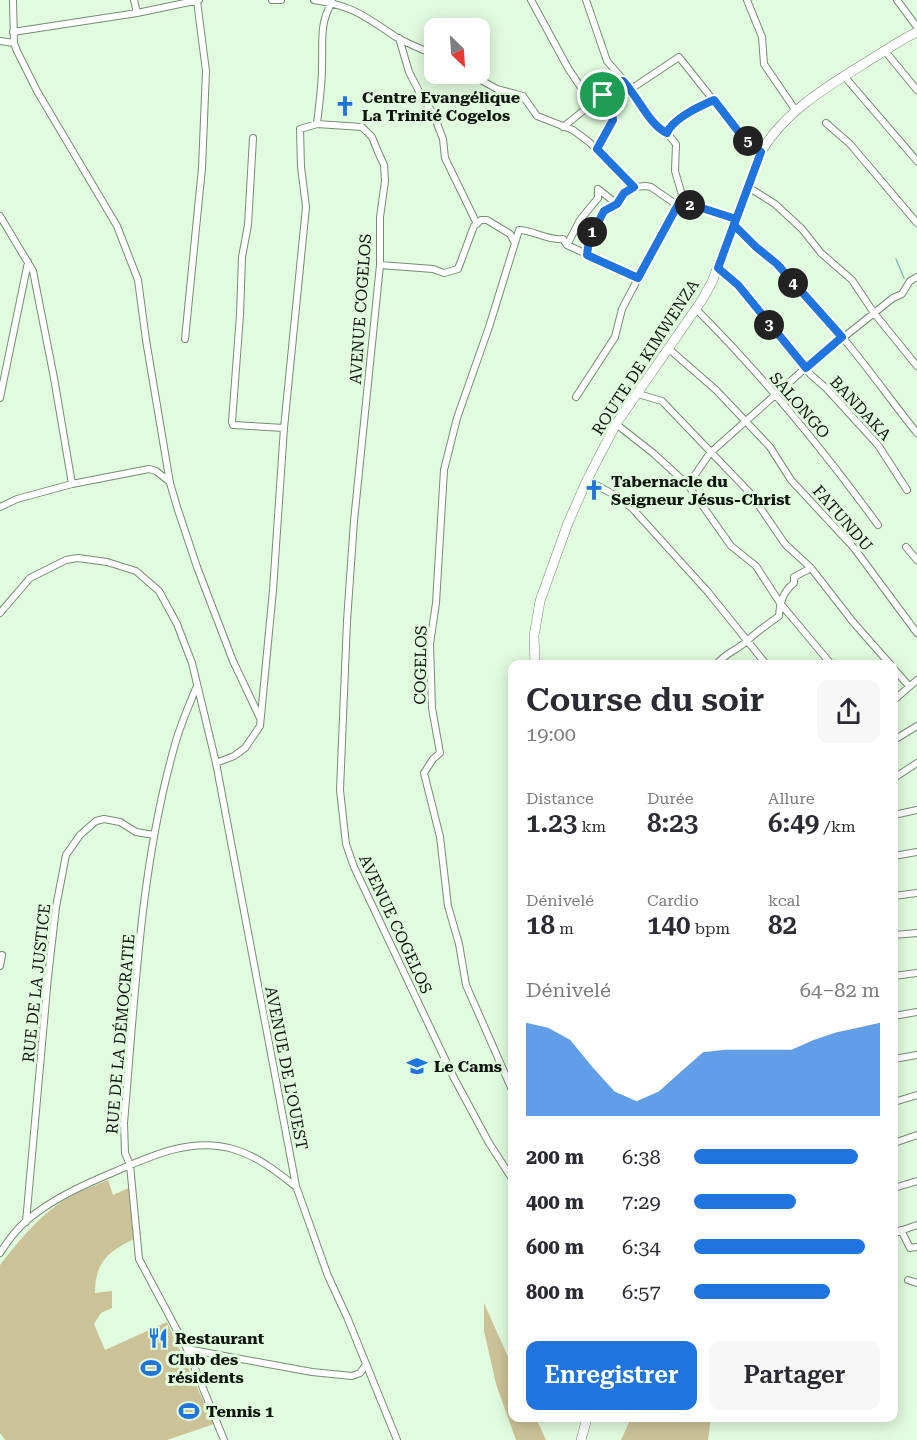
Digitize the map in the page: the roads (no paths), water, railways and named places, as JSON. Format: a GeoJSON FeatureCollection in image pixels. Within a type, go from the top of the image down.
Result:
{"type":"FeatureCollection","features":[{"type":"Feature","properties":{"kind":"street"},"geometry":{"type":"LineString","coordinates":[[13,0],[14,43],[37,91],[117,226],[138,280],[170,483],[197,567],[229,651],[260,719]]}},
{"type":"Feature","properties":{"kind":"street"},"geometry":{"type":"LineString","coordinates":[[134,0],[137,13]]}},
{"type":"Feature","properties":{"kind":"street"},"geometry":{"type":"LineString","coordinates":[[14,32],[137,13],[198,0],[206,71],[202,168],[185,339]]}},
{"type":"Feature","properties":{"kind":"street"},"geometry":{"type":"LineString","coordinates":[[272,0],[281,0]]}},
{"type":"Feature","properties":{"kind":"street"},"geometry":{"type":"LineString","coordinates":[[314,0],[332,1],[345,5],[399,38],[424,50]]}},
{"type":"Feature","properties":{"kind":"street"},"geometry":{"type":"LineString","coordinates":[[531,0],[568,68],[592,104]]}},
{"type":"Feature","properties":{"kind":"street"},"geometry":{"type":"LineString","coordinates":[[576,398],[615,337],[622,309],[678,203],[682,191],[675,171],[677,147],[667,133],[659,128],[648,115],[605,56],[586,0]]}},
{"type":"Feature","properties":{"kind":"street"},"geometry":{"type":"LineString","coordinates":[[747,0],[762,37],[764,64],[796,111]]}},
{"type":"Feature","properties":{"kind":"street"},"geometry":{"type":"LineString","coordinates":[[897,0],[917,27]]}},
{"type":"Feature","properties":{"kind":"street"},"geometry":{"type":"LineString","coordinates":[[216,763],[234,756],[245,748],[260,726],[273,590],[284,428],[306,207],[299,134],[300,129],[304,126],[317,124],[322,69],[321,36],[324,16],[332,1]]}},
{"type":"Feature","properties":{"kind":"street","name":"ROUTE DE KIMWENZA"},"geometry":{"type":"LineString","coordinates":[[535,660],[534,636],[540,601],[586,480],[616,424],[702,300],[718,268],[767,141],[796,111],[844,76],[917,32]]}},
{"type":"Feature","properties":{"kind":"street"},"geometry":{"type":"LineString","coordinates":[[399,38],[409,72],[433,113],[443,139],[445,158],[477,224]]}},
{"type":"Feature","properties":{"kind":"street"},"geometry":{"type":"LineString","coordinates":[[0,41],[14,43]]}},
{"type":"Feature","properties":{"kind":"street"},"geometry":{"type":"LineString","coordinates":[[885,51],[917,90]]}},
{"type":"Feature","properties":{"kind":"street"},"geometry":{"type":"LineString","coordinates":[[631,89],[679,57],[741,135],[761,152]]}},
{"type":"Feature","properties":{"kind":"street"},"geometry":{"type":"LineString","coordinates":[[844,76],[917,161]]}},
{"type":"Feature","properties":{"kind":"street"},"geometry":{"type":"LineString","coordinates":[[563,127],[603,95],[609,83],[623,81]]}},
{"type":"Feature","properties":{"kind":"street"},"geometry":{"type":"LineString","coordinates":[[489,84],[523,96],[537,116],[573,130],[597,149],[634,187]]}},
{"type":"Feature","properties":{"kind":"street"},"geometry":{"type":"LineString","coordinates":[[597,149],[613,120],[612,111],[603,95]]}},
{"type":"Feature","properties":{"kind":"street"},"geometry":{"type":"LineString","coordinates":[[667,133],[670,127],[714,100]]}},
{"type":"Feature","properties":{"kind":"street"},"geometry":{"type":"LineString","coordinates":[[826,123],[850,144],[917,223]]}},
{"type":"Feature","properties":{"kind":"street","name":"AVENUE COGELOS"},"geometry":{"type":"LineString","coordinates":[[317,124],[362,127],[372,136],[384,165],[385,181],[380,217],[380,265],[354,521],[347,621],[340,790],[346,844],[359,877],[454,1078],[489,1143],[508,1172]]}},
{"type":"Feature","properties":{"kind":"street"},"geometry":{"type":"LineString","coordinates":[[253,138],[248,225],[242,257],[232,422],[233,425],[284,428]]}},
{"type":"Feature","properties":{"kind":"street"},"geometry":{"type":"LineString","coordinates":[[587,255],[592,233],[604,211],[617,204],[624,193],[634,187],[651,187],[678,203],[735,222],[756,247],[777,264],[842,337],[917,433]]}},
{"type":"Feature","properties":{"kind":"street"},"geometry":{"type":"LineString","coordinates":[[748,187],[775,204],[802,229],[821,253],[852,280],[874,313],[917,366]]}},
{"type":"Feature","properties":{"kind":"street"},"geometry":{"type":"LineString","coordinates":[[617,204],[598,189],[598,198],[580,220],[567,245],[638,278]]}},
{"type":"Feature","properties":{"kind":"street"},"geometry":{"type":"LineString","coordinates":[[0,216],[33,271],[72,484]]}},
{"type":"Feature","properties":{"kind":"street"},"geometry":{"type":"LineString","coordinates":[[380,265],[433,269],[444,273],[458,269],[473,228],[481,220],[488,220],[510,234],[515,243]]}},
{"type":"Feature","properties":{"kind":"street"},"geometry":{"type":"LineString","coordinates":[[580,220],[591,226],[592,233]]}},
{"type":"Feature","properties":{"kind":"street","name":"COGELOS"},"geometry":{"type":"LineString","coordinates":[[508,1081],[466,985],[459,944],[448,906],[440,837],[424,773],[440,753],[432,708],[430,644],[436,603],[444,470],[457,418],[515,243],[520,229],[555,240],[563,239],[567,245]]}},
{"type":"Feature","properties":{"kind":"street"},"geometry":{"type":"LineString","coordinates":[[0,398],[28,261]]}},
{"type":"Feature","properties":{"kind":"street","name":"BANDAKA"},"geometry":{"type":"LineString","coordinates":[[718,268],[738,285],[806,368],[879,445],[907,490]]}},
{"type":"Feature","properties":{"kind":"street"},"geometry":{"type":"LineString","coordinates":[[688,485],[710,453],[842,337],[893,298],[902,294],[910,281],[917,277]]}},
{"type":"Feature","properties":{"kind":"street","name":"SALONGO"},"geometry":{"type":"LineString","coordinates":[[695,308],[777,394],[846,480],[878,525]]}},
{"type":"Feature","properties":{"kind":"street","name":"FATUNDU"},"geometry":{"type":"LineString","coordinates":[[669,349],[716,390],[770,447],[791,480],[854,548],[917,633]]}},
{"type":"Feature","properties":{"kind":"street"},"geometry":{"type":"LineString","coordinates":[[638,394],[662,401],[752,494],[785,544],[812,568],[853,622],[886,660]]}},
{"type":"Feature","properties":{"kind":"street"},"geometry":{"type":"LineString","coordinates":[[616,424],[688,485],[731,546],[756,566],[780,603],[828,660]]}},
{"type":"Feature","properties":{"kind":"street"},"geometry":{"type":"LineString","coordinates":[[0,507],[17,499],[72,484],[149,470],[156,471],[170,483]]}},
{"type":"Feature","properties":{"kind":"street"},"geometry":{"type":"LineString","coordinates":[[586,480],[632,508],[708,592],[763,660]]}},
{"type":"Feature","properties":{"kind":"street"},"geometry":{"type":"LineString","coordinates":[[906,546],[917,560]]}},
{"type":"Feature","properties":{"kind":"street","name":"AVENUE DE L'OUEST"},"geometry":{"type":"LineString","coordinates":[[0,613],[30,578],[66,560],[78,558],[107,562],[132,569],[163,595],[187,650],[216,763],[296,1186],[328,1276],[397,1440]]}},
{"type":"Feature","properties":{"kind":"street"},"geometry":{"type":"LineString","coordinates":[[720,660],[779,616],[780,603],[787,589],[794,583],[794,577],[812,568]]}},
{"type":"Feature","properties":{"kind":"street"},"geometry":{"type":"LineString","coordinates":[[898,674],[909,686]]}},
{"type":"Feature","properties":{"kind":"street"},"geometry":{"type":"LineString","coordinates":[[898,696],[917,680]]}},
{"type":"Feature","properties":{"kind":"street","name":"RUE DE LA DÉMOCRATIE"},"geometry":{"type":"LineString","coordinates":[[196,687],[174,747],[146,881],[124,1123],[125,1153],[130,1165],[139,1259],[187,1349],[224,1440]]}},
{"type":"Feature","properties":{"kind":"street"},"geometry":{"type":"LineString","coordinates":[[898,738],[917,726]]}},
{"type":"Feature","properties":{"kind":"street"},"geometry":{"type":"LineString","coordinates":[[898,775],[917,763]]}},
{"type":"Feature","properties":{"kind":"street"},"geometry":{"type":"LineString","coordinates":[[898,814],[917,810]]}},
{"type":"Feature","properties":{"kind":"street","name":"RUE DE LA JUSTICE"},"geometry":{"type":"LineString","coordinates":[[26,1222],[48,977],[56,908],[66,855],[87,827],[104,819],[120,822],[135,832],[154,835]]}},
{"type":"Feature","properties":{"kind":"street"},"geometry":{"type":"LineString","coordinates":[[898,855],[917,852]]}},
{"type":"Feature","properties":{"kind":"street"},"geometry":{"type":"LineString","coordinates":[[898,895],[917,892]]}},
{"type":"Feature","properties":{"kind":"street"},"geometry":{"type":"LineString","coordinates":[[898,935],[917,933]]}},
{"type":"Feature","properties":{"kind":"street"},"geometry":{"type":"LineString","coordinates":[[0,966],[2,954]]}},
{"type":"Feature","properties":{"kind":"street"},"geometry":{"type":"LineString","coordinates":[[898,975],[917,972]]}},
{"type":"Feature","properties":{"kind":"street"},"geometry":{"type":"LineString","coordinates":[[898,1015],[917,1012]]}},
{"type":"Feature","properties":{"kind":"street"},"geometry":{"type":"LineString","coordinates":[[898,1058],[917,1055]]}},
{"type":"Feature","properties":{"kind":"street"},"geometry":{"type":"LineString","coordinates":[[898,1101],[917,1095]]}},
{"type":"Feature","properties":{"kind":"street"},"geometry":{"type":"LineString","coordinates":[[898,1142],[917,1135]]}},
{"type":"Feature","properties":{"kind":"street"},"geometry":{"type":"LineString","coordinates":[[0,1253],[26,1222],[75,1188],[151,1155],[177,1148],[204,1145],[231,1148],[258,1159],[296,1186]]}},
{"type":"Feature","properties":{"kind":"street"},"geometry":{"type":"LineString","coordinates":[[898,1187],[917,1181]]}},
{"type":"Feature","properties":{"kind":"street"},"geometry":{"type":"LineString","coordinates":[[917,1225],[898,1232],[909,1248],[917,1247]]}},
{"type":"Feature","properties":{"kind":"street"},"geometry":{"type":"LineString","coordinates":[[908,1280],[917,1282]]}},
{"type":"Feature","properties":{"kind":"street"},"geometry":{"type":"LineString","coordinates":[[187,1349],[312,1372],[352,1376],[360,1373],[366,1366]]}},
{"type":"Feature","properties":{"kind":"street"},"geometry":{"type":"LineString","coordinates":[[581,1440],[586,1422]]}},
{"type":"Feature","properties":{"kind":"waterway"},"geometry":{"type":"LineString","coordinates":[[896,259],[904,278]]}},
{"type":"Feature","properties":{"kind":"place","name":"Centre Evangélique La Trinité Cogelos"},"geometry":{"type":"Point","coordinates":[345,106]}},
{"type":"Feature","properties":{"kind":"place","name":"Tabernacle du Seigneur Jésus-Christ"},"geometry":{"type":"Point","coordinates":[594,490]}},
{"type":"Feature","properties":{"kind":"place","name":"Le Cams"},"geometry":{"type":"Point","coordinates":[417,1066]}},
{"type":"Feature","properties":{"kind":"place","name":"Restaurant"},"geometry":{"type":"Point","coordinates":[158,1338]}},
{"type":"Feature","properties":{"kind":"place","name":"Club des résidents"},"geometry":{"type":"Point","coordinates":[151,1368]}},
{"type":"Feature","properties":{"kind":"place","name":"Tennis 1"},"geometry":{"type":"Point","coordinates":[189,1411]}}]}
